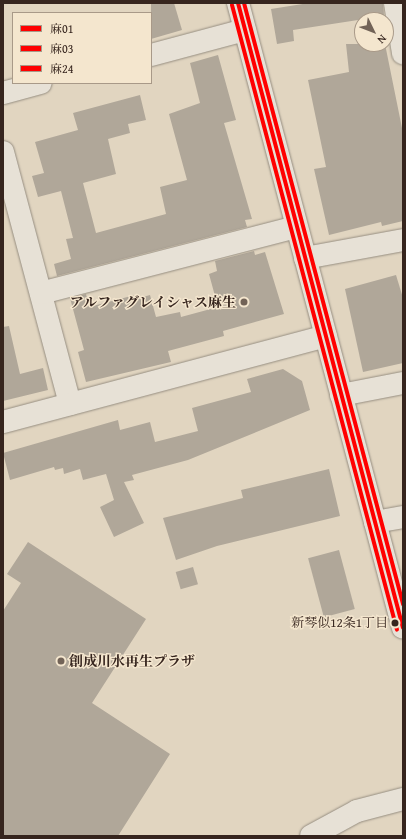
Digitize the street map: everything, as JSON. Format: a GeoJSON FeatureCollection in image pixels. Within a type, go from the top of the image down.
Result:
{"type":"FeatureCollection","features":[{"type":"Feature","properties":{"kind":"street"},"geometry":{"type":"LineString","coordinates":[[238,3],[403,628]]}},
{"type":"Feature","properties":{"kind":"street"},"geometry":{"type":"LineString","coordinates":[[395,3],[403,53]]}},
{"type":"Feature","properties":{"kind":"street"},"geometry":{"type":"LineString","coordinates":[[152,55],[245,30]]}},
{"type":"Feature","properties":{"kind":"street"},"geometry":{"type":"LineString","coordinates":[[3,93],[37,84]]}},
{"type":"Feature","properties":{"kind":"street"},"geometry":{"type":"LineString","coordinates":[[3,152],[70,404]]}},
{"type":"Feature","properties":{"kind":"street"},"geometry":{"type":"LineString","coordinates":[[41,293],[297,227]]}},
{"type":"Feature","properties":{"kind":"street"},"geometry":{"type":"LineString","coordinates":[[305,258],[403,240]]}},
{"type":"Feature","properties":{"kind":"street"},"geometry":{"type":"LineString","coordinates":[[3,422],[326,336]]}},
{"type":"Feature","properties":{"kind":"street"},"geometry":{"type":"LineString","coordinates":[[341,395],[403,382]]}},
{"type":"Feature","properties":{"kind":"street"},"geometry":{"type":"LineString","coordinates":[[375,522],[403,517]]}},
{"type":"Feature","properties":{"kind":"street"},"geometry":{"type":"LineString","coordinates":[[311,836],[357,811],[403,799]]}},
{"type":"Feature","properties":{"kind":"building"},"geometry":{"type":"Polygon","coordinates":[[[151,3],[174,3],[182,30],[152,39],[151,3]]]}},
{"type":"Feature","properties":{"kind":"building"},"geometry":{"type":"Polygon","coordinates":[[[309,3],[383,3],[384,12],[354,12],[354,21],[293,30],[294,41],[277,44],[271,9],[309,3]]]}},
{"type":"Feature","properties":{"kind":"building"},"geometry":{"type":"Polygon","coordinates":[[[346,44],[354,44],[354,52],[387,52],[403,133],[403,221],[382,226],[381,222],[329,235],[314,169],[326,167],[308,80],[349,72],[346,44]]]}},
{"type":"Feature","properties":{"kind":"building"},"geometry":{"type":"Polygon","coordinates":[[[218,55],[236,120],[224,123],[252,219],[245,220],[247,227],[57,276],[54,264],[71,259],[66,239],[73,238],[61,191],[38,197],[32,176],[44,173],[35,142],[78,130],[73,113],[140,95],[146,120],[128,124],[130,133],[108,139],[116,174],[83,183],[96,233],[166,214],[160,187],[187,180],[169,114],[200,103],[190,63],[218,55]]]}},
{"type":"Feature","properties":{"kind":"building"},"geometry":{"type":"Polygon","coordinates":[[[254,251],[255,255],[265,252],[284,314],[223,331],[224,336],[168,351],[171,362],[86,382],[78,352],[84,350],[70,298],[86,294],[89,307],[135,295],[136,299],[150,295],[156,317],[180,312],[181,317],[218,307],[209,274],[217,271],[215,261],[254,251]]]}},
{"type":"Feature","properties":{"kind":"building"},"geometry":{"type":"Polygon","coordinates":[[[396,275],[403,298],[403,363],[363,372],[345,289],[396,275]]]}},
{"type":"Feature","properties":{"kind":"building"},"geometry":{"type":"Polygon","coordinates":[[[9,326],[20,374],[43,368],[48,390],[3,401],[3,327],[9,326]]]}},
{"type":"Feature","properties":{"kind":"building"},"geometry":{"type":"Polygon","coordinates":[[[283,369],[302,381],[310,410],[188,460],[132,475],[134,480],[124,482],[144,523],[114,537],[100,507],[114,500],[106,474],[83,480],[80,469],[64,474],[63,468],[55,470],[54,467],[10,480],[3,453],[118,420],[120,430],[150,422],[155,442],[198,431],[192,408],[251,392],[247,379],[283,369]]]}},
{"type":"Feature","properties":{"kind":"building"},"geometry":{"type":"Polygon","coordinates":[[[329,469],[340,516],[217,546],[176,560],[163,518],[243,498],[241,490],[329,469]]]}},
{"type":"Feature","properties":{"kind":"building","name":"創成川水再生プラザ"},"geometry":{"type":"Polygon","coordinates":[[[28,542],[146,619],[92,703],[170,754],[118,836],[3,836],[3,611],[21,583],[7,574],[28,542]]]}},
{"type":"Feature","properties":{"kind":"building"},"geometry":{"type":"Polygon","coordinates":[[[339,550],[355,609],[324,617],[308,558],[339,550]]]}},
{"type":"Feature","properties":{"kind":"building"},"geometry":{"type":"Polygon","coordinates":[[[193,567],[198,584],[181,589],[176,572],[193,567]]]}},
{"type":"Feature","properties":{"kind":"transit line","name":"麻01"},"geometry":{"type":"LineString","coordinates":[[238,3],[403,628]]}},
{"type":"Feature","properties":{"kind":"transit line","name":"麻24"},"geometry":{"type":"LineString","coordinates":[[244,3],[403,604]]}},
{"type":"Feature","properties":{"kind":"transit line","name":"麻03"},"geometry":{"type":"LineString","coordinates":[[232,5],[397,630]]}},
{"type":"Feature","properties":{"kind":"place","name":"アルファグレイシャス麻生"},"geometry":{"type":"Point","coordinates":[244,302]}},
{"type":"Feature","properties":{"kind":"place","name":"新琴似12条1丁目"},"geometry":{"type":"Point","coordinates":[395,623]}},
{"type":"Feature","properties":{"kind":"place","name":"創成川水再生プラザ"},"geometry":{"type":"Point","coordinates":[61,661]}}]}
